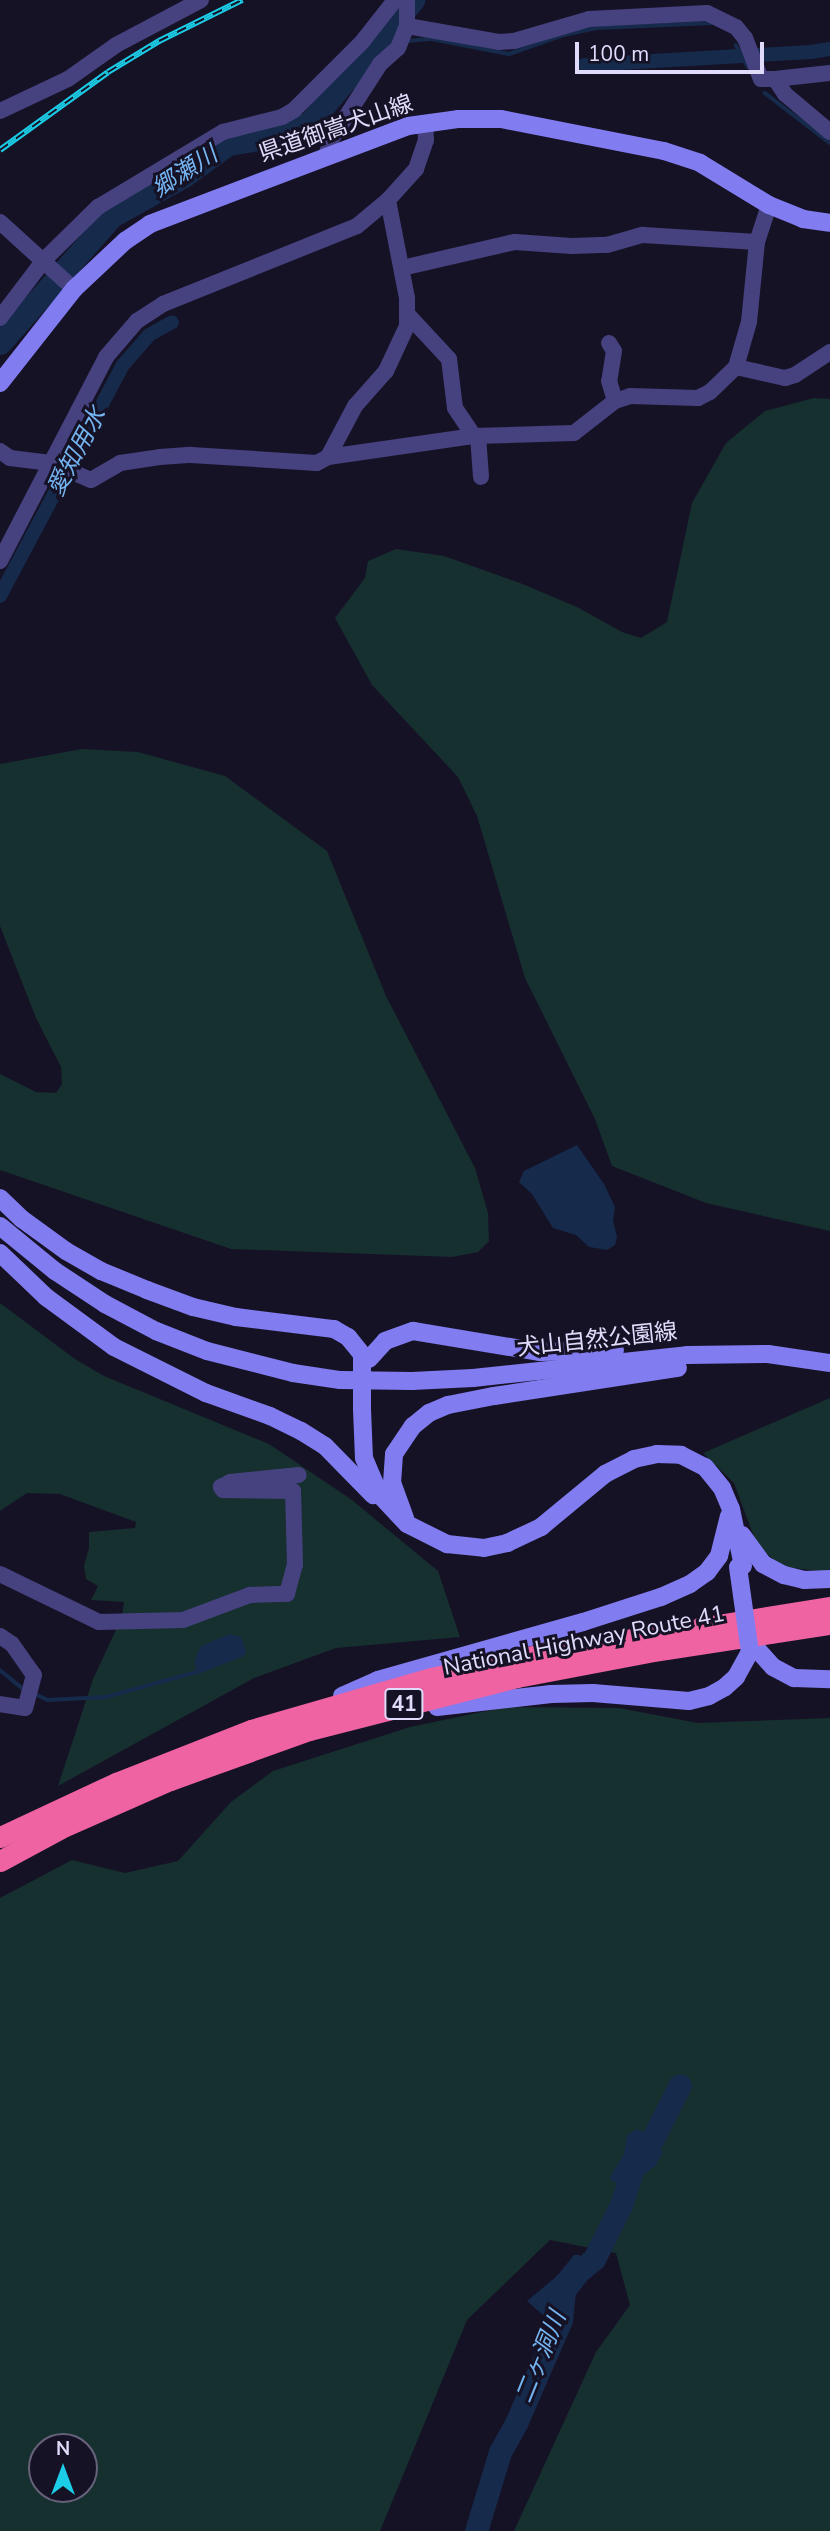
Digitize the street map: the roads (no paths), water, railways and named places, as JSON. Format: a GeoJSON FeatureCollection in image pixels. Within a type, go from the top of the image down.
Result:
{"type":"FeatureCollection","features":[{"type":"Feature","properties":{"kind":"highway","name":"National Highway Route 41"},"geometry":{"type":"LineString","coordinates":[[0,1837],[116,1783],[431,1678],[551,1652],[830,1606]]}},
{"type":"Feature","properties":{"kind":"highway","name":"National Highway Route 41"},"geometry":{"type":"LineString","coordinates":[[0,1861],[61,1828],[307,1721],[653,1651],[830,1624]]}},
{"type":"Feature","properties":{"kind":"main road","name":"県道御嵩犬山線"},"geometry":{"type":"LineString","coordinates":[[0,383],[71,286],[150,224],[371,138],[425,123],[500,119],[664,151],[700,163],[769,205],[803,219],[830,223]]}},
{"type":"Feature","properties":{"kind":"main road"},"geometry":{"type":"LineString","coordinates":[[0,1198],[22,1219],[101,1271],[193,1307],[236,1317],[334,1329],[348,1336],[365,1356],[364,1458],[370,1479],[390,1507]]}},
{"type":"Feature","properties":{"kind":"main road","name":"犬山自然公園線"},"geometry":{"type":"LineString","coordinates":[[0,1226],[55,1270],[105,1304],[156,1331],[207,1351],[293,1373],[340,1380],[412,1381],[474,1378],[687,1355],[768,1354],[830,1363]]}},
{"type":"Feature","properties":{"kind":"main road"},"geometry":{"type":"LineString","coordinates":[[0,1252],[46,1297],[114,1347],[206,1393],[270,1416],[301,1431],[325,1446],[407,1524],[447,1544],[484,1548],[507,1543],[541,1527],[605,1474],[634,1460],[657,1454],[681,1455],[705,1467],[722,1488],[752,1552],[763,1564],[794,1577],[830,1580]]}},
{"type":"Feature","properties":{"kind":"main road"},"geometry":{"type":"LineString","coordinates":[[365,1356],[385,1341],[413,1331],[540,1353],[677,1346],[730,1348],[768,1354]]}},
{"type":"Feature","properties":{"kind":"main road"},"geometry":{"type":"LineString","coordinates":[[407,1524],[392,1483],[394,1454],[407,1433],[429,1413],[447,1405],[547,1386],[721,1364],[768,1354]]}},
{"type":"Feature","properties":{"kind":"main road"},"geometry":{"type":"LineString","coordinates":[[307,1721],[399,1716],[447,1704],[517,1696],[593,1693],[689,1700],[709,1696],[726,1687],[736,1677],[752,1650],[731,1509]]}},
{"type":"Feature","properties":{"kind":"main road"},"geometry":{"type":"LineString","coordinates":[[307,1721],[378,1680],[583,1622],[662,1597],[690,1584],[706,1572],[719,1556],[731,1509]]}},
{"type":"Feature","properties":{"kind":"main road"},"geometry":{"type":"LineString","coordinates":[[752,1650],[773,1667],[794,1678],[830,1679]]}},
{"type":"Feature","properties":{"kind":"street"},"geometry":{"type":"LineString","coordinates":[[0,111],[68,79],[116,45],[201,0]]}},
{"type":"Feature","properties":{"kind":"street"},"geometry":{"type":"LineString","coordinates":[[0,318],[44,260],[98,207],[209,139],[236,126],[282,117],[295,110],[362,42],[395,0]]}},
{"type":"Feature","properties":{"kind":"street"},"geometry":{"type":"LineString","coordinates":[[326,156],[331,140],[380,64],[398,48],[406,29],[407,0]]}},
{"type":"Feature","properties":{"kind":"street"},"geometry":{"type":"LineString","coordinates":[[406,29],[499,42],[514,41],[589,19],[707,13],[736,27],[767,76],[830,132]]}},
{"type":"Feature","properties":{"kind":"street"},"geometry":{"type":"LineString","coordinates":[[767,76],[830,73]]}},
{"type":"Feature","properties":{"kind":"street"},"geometry":{"type":"LineString","coordinates":[[0,561],[113,345],[137,321],[163,304],[357,226],[388,200],[416,169],[423,154],[425,123]]}},
{"type":"Feature","properties":{"kind":"street"},"geometry":{"type":"LineString","coordinates":[[328,457],[355,406],[391,363],[409,316],[388,200]]}},
{"type":"Feature","properties":{"kind":"street"},"geometry":{"type":"LineString","coordinates":[[0,451],[10,458],[51,463],[80,478],[91,480],[120,463],[160,457],[191,455],[282,463],[317,463],[328,457],[476,436],[574,433],[615,401],[647,395],[698,398],[710,392],[736,367],[749,323],[758,242],[769,205]]}},
{"type":"Feature","properties":{"kind":"street"},"geometry":{"type":"LineString","coordinates":[[2,220],[71,286]]}},
{"type":"Feature","properties":{"kind":"street"},"geometry":{"type":"LineString","coordinates":[[402,268],[515,242],[572,246],[607,245],[643,235],[758,242]]}},
{"type":"Feature","properties":{"kind":"street"},"geometry":{"type":"LineString","coordinates":[[409,316],[449,359],[455,408],[476,436],[481,477]]}},
{"type":"Feature","properties":{"kind":"street"},"geometry":{"type":"LineString","coordinates":[[609,343],[614,351],[609,381],[615,401]]}},
{"type":"Feature","properties":{"kind":"street"},"geometry":{"type":"LineString","coordinates":[[736,367],[785,377],[795,375],[830,352]]}},
{"type":"Feature","properties":{"kind":"street"},"geometry":{"type":"LineString","coordinates":[[0,1573],[99,1622],[183,1620],[250,1595],[287,1594],[295,1564],[293,1491],[223,1490],[221,1487],[230,1482],[299,1475]]}},
{"type":"Feature","properties":{"kind":"street"},"geometry":{"type":"LineString","coordinates":[[0,1636],[12,1644],[34,1675],[25,1708],[0,1704]]}},
{"type":"Feature","properties":{"kind":"water"},"geometry":{"type":"Polygon","coordinates":[[[577,1145],[604,1184],[615,1207],[613,1220],[617,1237],[615,1245],[607,1250],[589,1247],[576,1235],[553,1228],[532,1194],[519,1182],[524,1171],[577,1145]]]}},
{"type":"Feature","properties":{"kind":"water"},"geometry":{"type":"Polygon","coordinates":[[[230,1634],[241,1637],[246,1651],[244,1656],[198,1674],[194,1662],[201,1646],[230,1634]]]}},
{"type":"Feature","properties":{"kind":"water"},"geometry":{"type":"Polygon","coordinates":[[[637,2129],[653,2138],[663,2152],[655,2166],[628,2187],[612,2181],[610,2177],[624,2154],[627,2135],[637,2129]]]}},
{"type":"Feature","properties":{"kind":"water"},"geometry":{"type":"Polygon","coordinates":[[[574,2255],[579,2255],[591,2264],[590,2277],[562,2312],[553,2317],[544,2316],[527,2301],[557,2276],[574,2255]]]}},
{"type":"Feature","properties":{"kind":"waterway","name":"郷瀬川"},"geometry":{"type":"LineString","coordinates":[[0,343],[112,216],[184,176],[228,144],[283,135],[310,122],[413,0]]}},
{"type":"Feature","properties":{"kind":"waterway"},"geometry":{"type":"LineString","coordinates":[[407,41],[432,39],[509,54],[564,35],[597,28],[712,23]]}},
{"type":"Feature","properties":{"kind":"waterway"},"geometry":{"type":"LineString","coordinates":[[381,39],[388,43],[396,42]]}},
{"type":"Feature","properties":{"kind":"waterway","name":"愛知用水"},"geometry":{"type":"LineString","coordinates":[[736,45],[748,67]]}},
{"type":"Feature","properties":{"kind":"waterway","name":"愛知用水"},"geometry":{"type":"LineString","coordinates":[[584,65],[830,49]]}},
{"type":"Feature","properties":{"kind":"waterway"},"geometry":{"type":"LineString","coordinates":[[765,93],[830,143]]}},
{"type":"Feature","properties":{"kind":"waterway","name":"愛知用水"},"geometry":{"type":"LineString","coordinates":[[0,596],[123,365],[149,335],[172,322]]}},
{"type":"Feature","properties":{"kind":"waterway"},"geometry":{"type":"LineString","coordinates":[[0,1670],[25,1690]]}},
{"type":"Feature","properties":{"kind":"waterway"},"geometry":{"type":"LineString","coordinates":[[35,1694],[48,1700],[106,1697],[197,1672]]}},
{"type":"Feature","properties":{"kind":"waterway","name":"二ヶ洞川"},"geometry":{"type":"LineString","coordinates":[[476,2531],[500,2452],[517,2421],[561,2320],[565,2283],[594,2259],[621,2205],[637,2155],[653,2138],[680,2085]]}},
{"type":"Feature","properties":{"kind":"railway"},"geometry":{"type":"LineString","coordinates":[[0,150],[108,72],[159,41],[242,0]]}}]}
